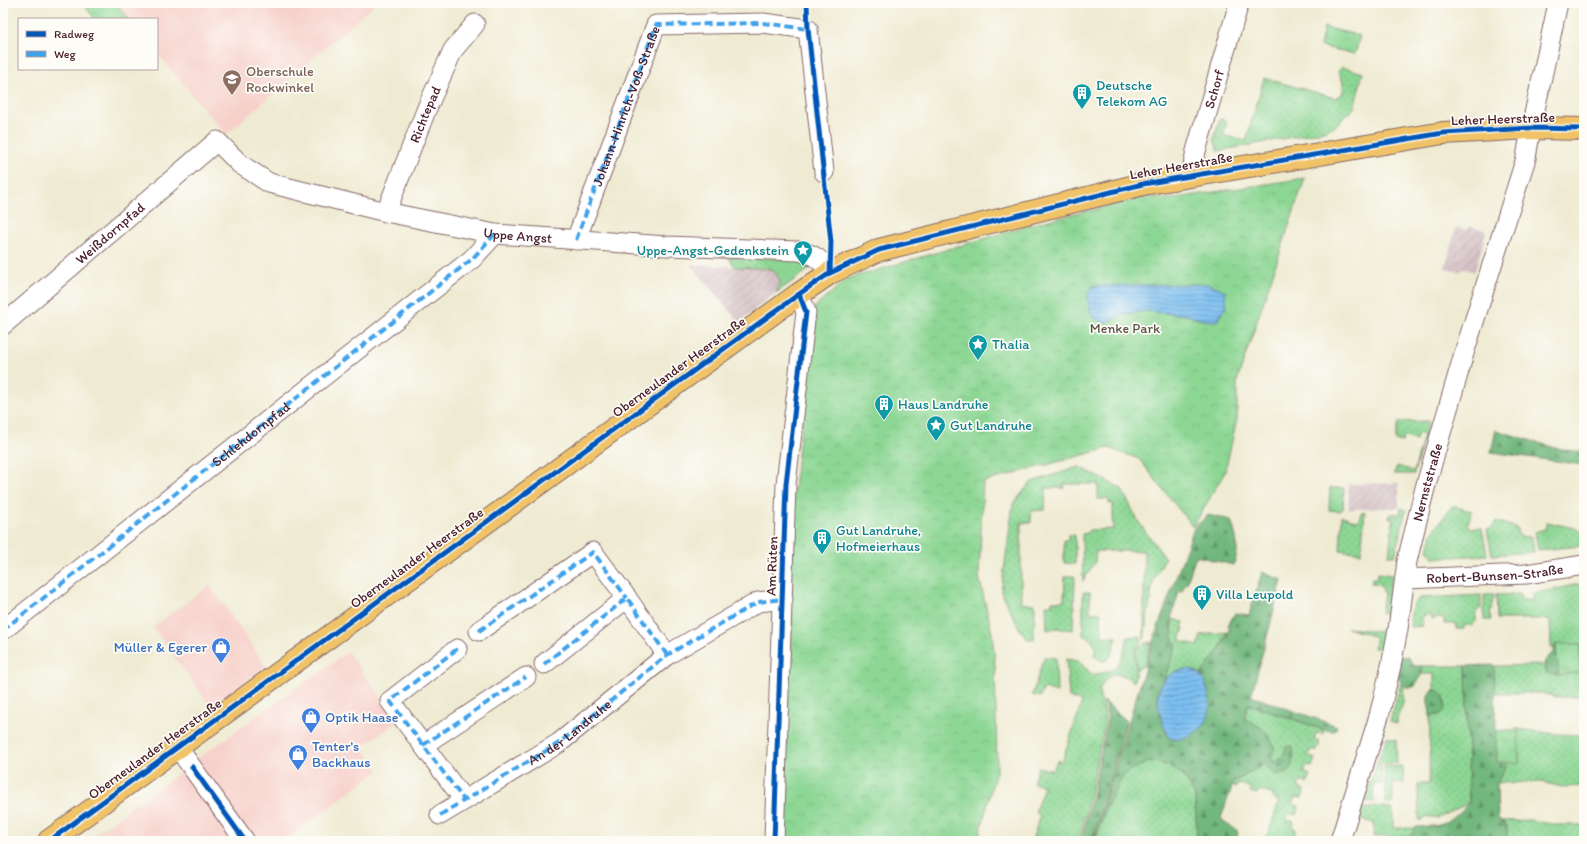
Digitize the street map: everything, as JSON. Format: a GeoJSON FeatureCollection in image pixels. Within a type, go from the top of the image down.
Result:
{"type":"FeatureCollection","features":[{"type":"Feature","properties":{"kind":"main road","name":"Leher Heerstraße"},"geometry":{"type":"LineString","coordinates":[[799,294],[830,273],[879,250],[1143,184],[1443,133],[1531,128],[1584,129]]}},
{"type":"Feature","properties":{"kind":"main road","name":"Oberneulander Heerstraße"},"geometry":{"type":"LineString","coordinates":[[49,841],[799,294]]}},
{"type":"Feature","properties":{"kind":"street","name":"Schorf"},"geometry":{"type":"LineString","coordinates":[[1191,175],[1198,145],[1239,3]]}},
{"type":"Feature","properties":{"kind":"street","name":"Nernststraße"},"geometry":{"type":"LineString","coordinates":[[1340,841],[1381,709],[1398,629],[1407,561],[1425,488],[1465,350],[1526,158],[1558,3]]}},
{"type":"Feature","properties":{"kind":"street","name":"Johann-Hinrich-Voß-Straße"},"geometry":{"type":"LineString","coordinates":[[576,240],[656,25],[763,23],[808,30],[824,172]]}},
{"type":"Feature","properties":{"kind":"street","name":"Richtepad"},"geometry":{"type":"LineString","coordinates":[[386,212],[427,108],[453,50],[475,24]]}},
{"type":"Feature","properties":{"kind":"street","name":"Uppe Angst"},"geometry":{"type":"LineString","coordinates":[[217,141],[240,164],[269,183],[386,212],[494,234],[667,246],[799,251],[811,254],[820,260],[830,273]]}},
{"type":"Feature","properties":{"kind":"street","name":"Weißdornpfad"},"geometry":{"type":"LineString","coordinates":[[3,325],[217,141]]}},
{"type":"Feature","properties":{"kind":"street","name":"Schlehdornpfad"},"geometry":{"type":"LineString","coordinates":[[3,630],[408,308],[472,259],[494,234]]}},
{"type":"Feature","properties":{"kind":"street","name":"Am Rüten"},"geometry":{"type":"LineString","coordinates":[[774,841],[786,484],[806,312],[799,294]]}},
{"type":"Feature","properties":{"kind":"street"},"geometry":{"type":"LineString","coordinates":[[479,631],[593,552],[668,655]]}},
{"type":"Feature","properties":{"kind":"street","name":"Robert-Bunsen-Straße"},"geometry":{"type":"LineString","coordinates":[[1405,579],[1526,574],[1584,566]]}},
{"type":"Feature","properties":{"kind":"street"},"geometry":{"type":"LineString","coordinates":[[544,664],[627,598]]}},
{"type":"Feature","properties":{"kind":"street","name":"An der Landruhe"},"geometry":{"type":"LineString","coordinates":[[440,815],[559,743],[668,655],[758,602],[783,599]]}},
{"type":"Feature","properties":{"kind":"street"},"geometry":{"type":"LineString","coordinates":[[457,649],[390,701],[464,800]]}},
{"type":"Feature","properties":{"kind":"street"},"geometry":{"type":"LineString","coordinates":[[423,745],[526,677]]}},
{"type":"Feature","properties":{"kind":"street"},"geometry":{"type":"LineString","coordinates":[[178,748],[245,841]]}},
{"type":"Feature","properties":{"kind":"shaded area","name":"Oberschule Rockwinkel"},"geometry":{"type":"Polygon","coordinates":[[[116,3],[376,3],[226,135],[158,54],[158,18],[128,18],[116,3]]]}},
{"type":"Feature","properties":{"kind":"shaded area"},"geometry":{"type":"Polygon","coordinates":[[[1469,226],[1486,231],[1475,272],[1462,268],[1461,272],[1445,268],[1456,227],[1467,230],[1469,226]]]}},
{"type":"Feature","properties":{"kind":"shaded area"},"geometry":{"type":"Polygon","coordinates":[[[690,264],[772,269],[781,281],[776,293],[739,322],[690,264]]]}},
{"type":"Feature","properties":{"kind":"shaded area"},"geometry":{"type":"Polygon","coordinates":[[[1399,483],[1399,508],[1349,509],[1348,484],[1399,483]]]}},
{"type":"Feature","properties":{"kind":"shaded area"},"geometry":{"type":"Polygon","coordinates":[[[210,585],[266,666],[210,706],[153,627],[210,585]]]}},
{"type":"Feature","properties":{"kind":"shaded area"},"geometry":{"type":"Polygon","coordinates":[[[348,652],[398,721],[362,747],[379,770],[284,841],[86,841],[211,749],[348,652]]]}},
{"type":"Feature","properties":{"kind":"green space"},"geometry":{"type":"Polygon","coordinates":[[[82,3],[116,3],[128,18],[94,18],[82,3]]]}},
{"type":"Feature","properties":{"kind":"green space"},"geometry":{"type":"Polygon","coordinates":[[[1324,27],[1360,36],[1355,54],[1320,46],[1324,27]]]}},
{"type":"Feature","properties":{"kind":"green space"},"geometry":{"type":"Polygon","coordinates":[[[1342,67],[1363,73],[1354,108],[1335,126],[1324,131],[1218,151],[1214,139],[1220,119],[1227,121],[1223,135],[1246,141],[1264,78],[1335,98],[1342,94],[1343,91],[1343,82],[1338,71],[1342,67]]]}},
{"type":"Feature","properties":{"kind":"green space","name":"Menke Park"},"geometry":{"type":"Polygon","coordinates":[[[1305,178],[1237,381],[1237,419],[1225,472],[1193,527],[1139,459],[1109,448],[983,482],[979,577],[992,633],[995,664],[997,767],[978,841],[782,841],[792,605],[789,586],[792,506],[815,307],[847,279],[1037,223],[1146,197],[1170,199],[1305,178]]]}},
{"type":"Feature","properties":{"kind":"green space"},"geometry":{"type":"Polygon","coordinates":[[[728,257],[809,260],[811,265],[808,270],[776,293],[781,281],[772,269],[735,267],[728,257]]]}},
{"type":"Feature","properties":{"kind":"green space"},"geometry":{"type":"Polygon","coordinates":[[[1429,421],[1414,474],[1394,474],[1397,466],[1414,471],[1424,435],[1418,433],[1416,440],[1404,437],[1402,442],[1395,440],[1399,422],[1429,421]]]}},
{"type":"Feature","properties":{"kind":"green space"},"geometry":{"type":"Polygon","coordinates":[[[1496,430],[1562,450],[1584,452],[1584,465],[1491,452],[1496,430]]]}},
{"type":"Feature","properties":{"kind":"green space"},"geometry":{"type":"Polygon","coordinates":[[[1079,467],[1121,488],[1140,524],[1165,558],[1153,581],[1144,640],[1144,551],[1096,551],[1095,562],[1083,581],[1082,534],[1088,533],[1089,530],[1113,529],[1113,503],[1109,504],[1109,499],[1098,499],[1098,484],[1064,484],[1064,488],[1046,488],[1045,510],[1031,511],[1031,523],[1021,523],[1021,603],[1035,604],[1034,639],[1027,639],[1019,628],[1001,592],[1013,504],[1031,482],[1079,467]]]}},
{"type":"Feature","properties":{"kind":"green space"},"geometry":{"type":"Polygon","coordinates":[[[1330,488],[1344,488],[1343,509],[1340,511],[1329,510],[1330,488]]]}},
{"type":"Feature","properties":{"kind":"green space"},"geometry":{"type":"Polygon","coordinates":[[[1452,506],[1472,511],[1468,523],[1470,528],[1482,528],[1487,555],[1434,558],[1428,550],[1432,533],[1452,506]]]}},
{"type":"Feature","properties":{"kind":"green space"},"geometry":{"type":"Polygon","coordinates":[[[1401,508],[1406,510],[1395,556],[1389,556],[1393,518],[1389,518],[1390,514],[1400,514],[1401,508]]]}},
{"type":"Feature","properties":{"kind":"green space"},"geometry":{"type":"Polygon","coordinates":[[[1365,512],[1361,553],[1340,550],[1342,516],[1357,521],[1361,517],[1361,513],[1365,512]]]}},
{"type":"Feature","properties":{"kind":"green space"},"geometry":{"type":"Polygon","coordinates":[[[1208,515],[1231,520],[1237,542],[1237,553],[1233,565],[1196,556],[1187,583],[1182,591],[1179,591],[1171,619],[1173,641],[1177,644],[1157,695],[1209,696],[1201,674],[1217,653],[1229,632],[1228,625],[1235,613],[1249,615],[1262,572],[1282,580],[1251,696],[1337,726],[1335,731],[1324,730],[1248,704],[1244,719],[1260,727],[1267,734],[1275,749],[1271,756],[1274,763],[1283,758],[1286,747],[1292,746],[1294,755],[1290,771],[1277,775],[1264,764],[1234,781],[1221,818],[1224,822],[1238,831],[1237,840],[1195,841],[1197,836],[1195,796],[1190,786],[1185,778],[1170,766],[1150,761],[1125,773],[1106,808],[1095,841],[1093,841],[1154,638],[1194,528],[1208,515]]]}},
{"type":"Feature","properties":{"kind":"green space"},"geometry":{"type":"Polygon","coordinates":[[[1496,521],[1517,528],[1518,535],[1523,537],[1532,537],[1534,552],[1492,555],[1487,530],[1493,527],[1496,521]]]}},
{"type":"Feature","properties":{"kind":"green space"},"geometry":{"type":"Polygon","coordinates":[[[1547,522],[1582,531],[1582,546],[1538,550],[1535,532],[1545,529],[1547,522]]]}},
{"type":"Feature","properties":{"kind":"green space"},"geometry":{"type":"Polygon","coordinates":[[[1068,535],[1075,535],[1075,564],[1064,563],[1064,540],[1068,540],[1068,535]]]}},
{"type":"Feature","properties":{"kind":"green space"},"geometry":{"type":"Polygon","coordinates":[[[1378,573],[1392,575],[1386,614],[1381,613],[1384,593],[1380,584],[1371,583],[1372,578],[1377,578],[1378,573]]]}},
{"type":"Feature","properties":{"kind":"green space"},"geometry":{"type":"Polygon","coordinates":[[[1065,576],[1074,576],[1075,579],[1073,630],[1056,628],[1047,630],[1046,605],[1052,605],[1052,601],[1064,601],[1065,576]]]}},
{"type":"Feature","properties":{"kind":"green space"},"geometry":{"type":"Polygon","coordinates":[[[1584,583],[1584,697],[1557,697],[1541,693],[1495,693],[1494,666],[1544,665],[1547,674],[1559,675],[1580,672],[1580,644],[1555,645],[1555,648],[1551,648],[1550,619],[1497,619],[1496,595],[1520,594],[1521,600],[1533,600],[1533,593],[1584,583]]]}},
{"type":"Feature","properties":{"kind":"green space"},"geometry":{"type":"Polygon","coordinates":[[[1083,592],[1090,592],[1090,613],[1101,613],[1102,636],[1117,637],[1111,656],[1108,660],[1102,661],[1094,656],[1094,643],[1090,638],[1083,635],[1083,592]]]}},
{"type":"Feature","properties":{"kind":"green space"},"geometry":{"type":"Polygon","coordinates":[[[1481,595],[1481,608],[1477,611],[1476,621],[1472,625],[1464,625],[1464,629],[1457,629],[1457,624],[1444,624],[1444,619],[1439,617],[1432,619],[1431,614],[1425,615],[1422,618],[1422,626],[1410,627],[1412,607],[1420,598],[1481,595]]]}},
{"type":"Feature","properties":{"kind":"green space"},"geometry":{"type":"Polygon","coordinates":[[[1484,595],[1494,595],[1490,615],[1491,620],[1484,620],[1484,595]]]}},
{"type":"Feature","properties":{"kind":"green space"},"geometry":{"type":"Polygon","coordinates":[[[1172,619],[1184,622],[1182,628],[1184,628],[1180,641],[1198,646],[1201,635],[1228,632],[1217,653],[1201,674],[1190,670],[1182,670],[1164,680],[1177,644],[1173,641],[1172,619]]]}},
{"type":"Feature","properties":{"kind":"green space"},"geometry":{"type":"Polygon","coordinates":[[[1347,628],[1386,632],[1383,648],[1373,648],[1376,637],[1347,628]]]}},
{"type":"Feature","properties":{"kind":"green space"},"geometry":{"type":"Polygon","coordinates":[[[1140,636],[1142,641],[1135,652],[1136,669],[1134,682],[1122,675],[1114,675],[1106,679],[1101,687],[1100,696],[1105,714],[1104,726],[1079,841],[1032,841],[1040,815],[1035,812],[1044,786],[1033,783],[1038,767],[1053,771],[1057,760],[1062,762],[1082,702],[1069,697],[1066,659],[1078,661],[1092,674],[1109,671],[1118,664],[1121,659],[1128,637],[1140,636]]]}},
{"type":"Feature","properties":{"kind":"green space"},"geometry":{"type":"Polygon","coordinates":[[[1151,642],[1145,665],[1137,669],[1135,658],[1136,651],[1141,646],[1151,642]]]}},
{"type":"Feature","properties":{"kind":"green space"},"geometry":{"type":"Polygon","coordinates":[[[1556,644],[1559,675],[1547,674],[1544,662],[1554,651],[1556,644]]]}},
{"type":"Feature","properties":{"kind":"green space"},"geometry":{"type":"Polygon","coordinates":[[[1556,644],[1580,644],[1580,672],[1559,675],[1556,644]]]}},
{"type":"Feature","properties":{"kind":"green space"},"geometry":{"type":"Polygon","coordinates":[[[1408,656],[1414,666],[1422,666],[1422,672],[1414,687],[1406,687],[1396,677],[1399,657],[1408,656]]]}},
{"type":"Feature","properties":{"kind":"green space"},"geometry":{"type":"Polygon","coordinates":[[[1044,657],[1056,658],[1057,692],[1044,688],[1040,697],[1032,695],[1044,657]]]}},
{"type":"Feature","properties":{"kind":"green space"},"geometry":{"type":"Polygon","coordinates":[[[1494,665],[1497,762],[1508,762],[1497,783],[1498,818],[1506,825],[1507,834],[1505,841],[1463,841],[1462,837],[1450,833],[1447,841],[1407,841],[1407,837],[1412,835],[1416,827],[1441,825],[1451,820],[1469,803],[1466,666],[1494,665]]]}},
{"type":"Feature","properties":{"kind":"green space"},"geometry":{"type":"Polygon","coordinates":[[[1422,666],[1466,666],[1469,803],[1437,818],[1430,817],[1419,821],[1418,784],[1429,784],[1430,716],[1442,714],[1445,707],[1444,696],[1438,691],[1434,690],[1434,674],[1422,674],[1422,666]]]}},
{"type":"Feature","properties":{"kind":"green space"},"geometry":{"type":"Polygon","coordinates":[[[1401,682],[1404,683],[1403,704],[1397,718],[1397,724],[1390,722],[1401,682]]]}},
{"type":"Feature","properties":{"kind":"green space"},"geometry":{"type":"Polygon","coordinates":[[[1432,690],[1437,690],[1444,696],[1445,708],[1442,714],[1430,716],[1428,696],[1432,690]]]}},
{"type":"Feature","properties":{"kind":"green space"},"geometry":{"type":"Polygon","coordinates":[[[1104,701],[1127,721],[1092,841],[1081,841],[1093,793],[1108,717],[1104,701]]]}},
{"type":"Feature","properties":{"kind":"green space"},"geometry":{"type":"Polygon","coordinates":[[[1248,704],[1324,730],[1323,734],[1316,733],[1314,740],[1320,742],[1317,751],[1311,749],[1308,756],[1315,759],[1312,767],[1306,765],[1303,772],[1310,775],[1307,783],[1300,781],[1298,788],[1305,790],[1302,798],[1295,797],[1292,804],[1299,806],[1297,815],[1289,813],[1287,820],[1294,822],[1293,828],[1296,829],[1292,841],[1272,841],[1265,838],[1269,832],[1279,801],[1273,799],[1274,795],[1259,790],[1257,794],[1250,792],[1251,788],[1238,783],[1236,788],[1232,786],[1234,781],[1264,764],[1276,775],[1290,771],[1283,758],[1275,764],[1254,723],[1244,719],[1248,704]]]}},
{"type":"Feature","properties":{"kind":"green space"},"geometry":{"type":"Polygon","coordinates":[[[1518,729],[1557,734],[1584,735],[1584,786],[1562,787],[1542,782],[1497,783],[1508,762],[1519,762],[1518,729]]]}},
{"type":"Feature","properties":{"kind":"green space"},"geometry":{"type":"Polygon","coordinates":[[[1518,729],[1519,763],[1497,762],[1496,731],[1518,729]]]}},
{"type":"Feature","properties":{"kind":"green space"},"geometry":{"type":"Polygon","coordinates":[[[1387,737],[1396,740],[1397,763],[1376,765],[1387,737]]]}},
{"type":"Feature","properties":{"kind":"green space"},"geometry":{"type":"Polygon","coordinates":[[[1150,761],[1170,766],[1185,778],[1190,786],[1195,796],[1197,836],[1195,841],[1095,841],[1106,808],[1125,772],[1150,761]]]}},
{"type":"Feature","properties":{"kind":"green space"},"geometry":{"type":"Polygon","coordinates":[[[1402,766],[1404,783],[1393,783],[1393,802],[1391,804],[1386,803],[1384,767],[1402,766]]]}},
{"type":"Feature","properties":{"kind":"green space"},"geometry":{"type":"Polygon","coordinates":[[[1375,767],[1381,767],[1382,784],[1373,784],[1374,802],[1364,801],[1375,767]]]}},
{"type":"Feature","properties":{"kind":"green space"},"geometry":{"type":"Polygon","coordinates":[[[1382,806],[1393,810],[1393,828],[1415,828],[1411,836],[1373,837],[1374,823],[1358,819],[1361,809],[1382,806]]]}},
{"type":"Feature","properties":{"kind":"green space"},"geometry":{"type":"Polygon","coordinates":[[[1530,820],[1557,825],[1584,825],[1584,841],[1505,841],[1507,825],[1502,821],[1530,820]]]}},
{"type":"Feature","properties":{"kind":"water"},"geometry":{"type":"Polygon","coordinates":[[[1208,284],[1224,290],[1227,305],[1217,321],[1203,320],[1187,315],[1145,311],[1121,315],[1105,323],[1092,317],[1087,296],[1093,286],[1208,284]]]}},
{"type":"Feature","properties":{"kind":"water"},"geometry":{"type":"Polygon","coordinates":[[[1190,669],[1200,675],[1207,687],[1210,701],[1209,715],[1203,726],[1198,731],[1178,740],[1168,736],[1159,710],[1159,693],[1161,685],[1167,678],[1177,671],[1190,669]]]}},
{"type":"Feature","properties":{"kind":"marked path"},"geometry":{"type":"LineString","coordinates":[[576,240],[656,25],[763,23],[808,29],[809,32]]}},
{"type":"Feature","properties":{"kind":"marked path"},"geometry":{"type":"LineString","coordinates":[[3,630],[472,259],[495,234]]}},
{"type":"Feature","properties":{"kind":"marked path"},"geometry":{"type":"LineString","coordinates":[[479,631],[593,552],[627,598]]}},
{"type":"Feature","properties":{"kind":"marked path"},"geometry":{"type":"LineString","coordinates":[[544,664],[627,598],[667,655]]}},
{"type":"Feature","properties":{"kind":"marked path"},"geometry":{"type":"LineString","coordinates":[[440,815],[559,743],[667,655],[758,602],[783,599]]}},
{"type":"Feature","properties":{"kind":"marked path"},"geometry":{"type":"LineString","coordinates":[[457,649],[390,701],[464,800]]}},
{"type":"Feature","properties":{"kind":"marked path"},"geometry":{"type":"LineString","coordinates":[[423,745],[526,677]]}},
{"type":"Feature","properties":{"kind":"cycle path"},"geometry":{"type":"LineString","coordinates":[[807,3],[808,29],[831,242],[830,273]]}},
{"type":"Feature","properties":{"kind":"cycle path"},"geometry":{"type":"LineString","coordinates":[[49,841],[799,294],[830,273],[879,250],[1143,184],[1443,133],[1531,128],[1584,129]]}},
{"type":"Feature","properties":{"kind":"cycle path"},"geometry":{"type":"LineString","coordinates":[[774,841],[786,484],[806,312],[799,294]]}},
{"type":"Feature","properties":{"kind":"cycle path"},"geometry":{"type":"LineString","coordinates":[[192,767],[245,841]]}},
{"type":"Feature","properties":{"kind":"place","name":"Oberschule Rockwinkel"},"geometry":{"type":"Point","coordinates":[232,96]}},
{"type":"Feature","properties":{"kind":"place","name":"Deutsche Telekom AG"},"geometry":{"type":"Point","coordinates":[1082,110]}},
{"type":"Feature","properties":{"kind":"place","name":"Uppe-Angst-Gedenkstein"},"geometry":{"type":"Point","coordinates":[803,267]}},
{"type":"Feature","properties":{"kind":"place","name":"Thalia"},"geometry":{"type":"Point","coordinates":[978,361]}},
{"type":"Feature","properties":{"kind":"place","name":"Haus Landruhe"},"geometry":{"type":"Point","coordinates":[884,421]}},
{"type":"Feature","properties":{"kind":"place","name":"Gut Landruhe"},"geometry":{"type":"Point","coordinates":[936,442]}},
{"type":"Feature","properties":{"kind":"place","name":"Gut Landruhe, Hofmeierhaus"},"geometry":{"type":"Point","coordinates":[822,555]}},
{"type":"Feature","properties":{"kind":"place","name":"Villa Leupold"},"geometry":{"type":"Point","coordinates":[1202,611]}},
{"type":"Feature","properties":{"kind":"place","name":"Müller & Egerer"},"geometry":{"type":"Point","coordinates":[221,664]}},
{"type":"Feature","properties":{"kind":"place","name":"Optik Haase"},"geometry":{"type":"Point","coordinates":[311,734]}},
{"type":"Feature","properties":{"kind":"place","name":"Tenter's Backhaus"},"geometry":{"type":"Point","coordinates":[298,771]}}]}
